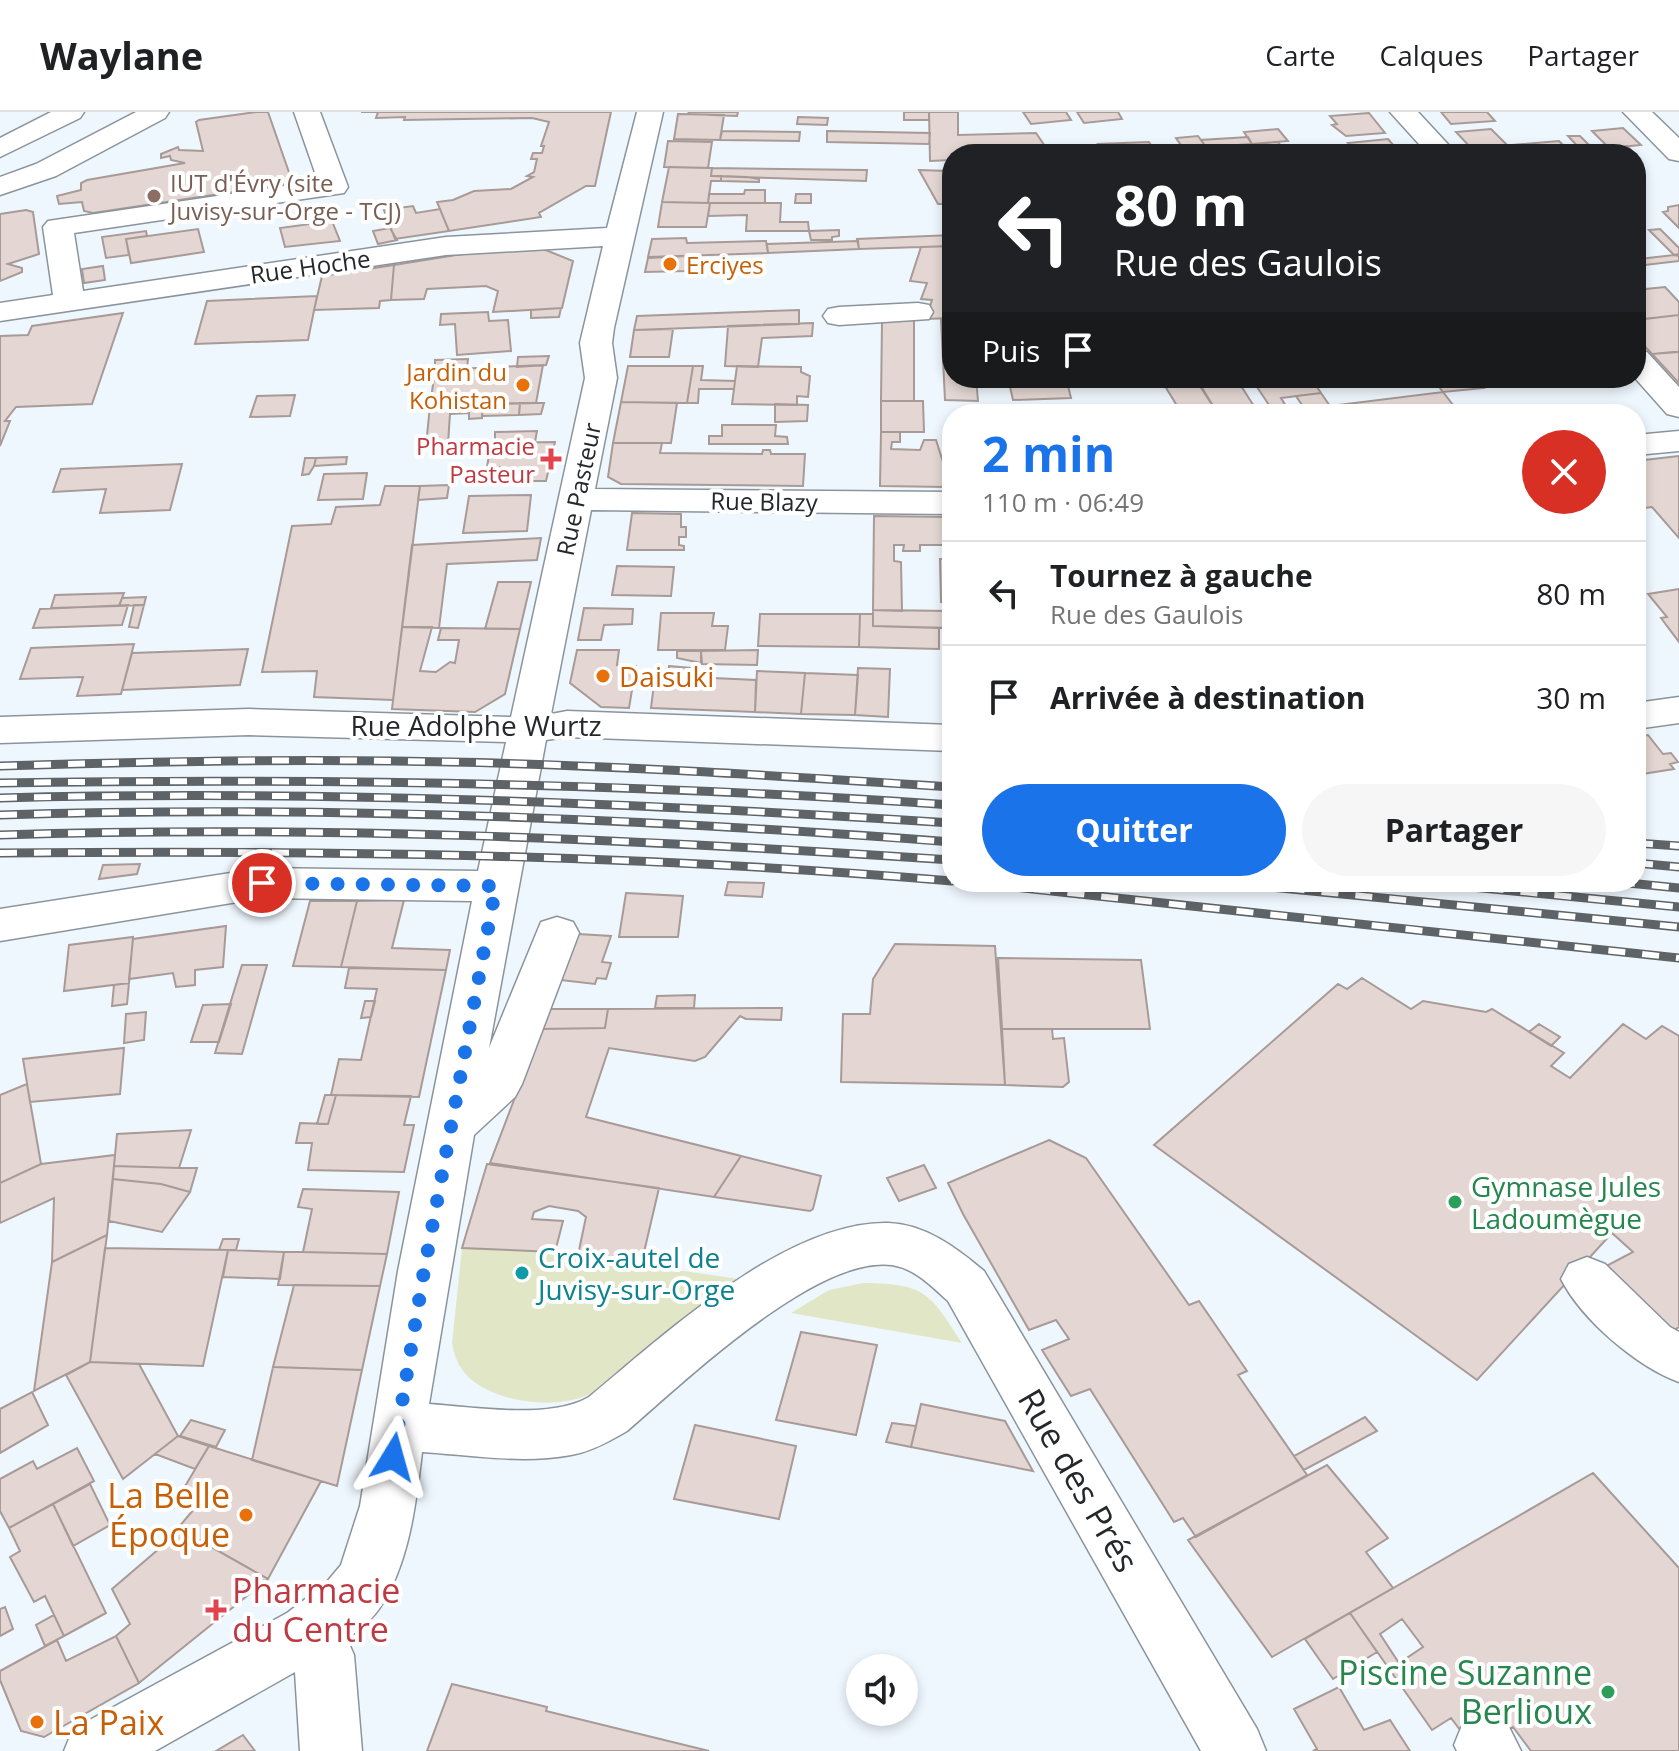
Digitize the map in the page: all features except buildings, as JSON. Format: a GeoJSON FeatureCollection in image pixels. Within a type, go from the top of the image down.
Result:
{"type":"FeatureCollection","features":[{"type":"Feature","properties":{"kind":"street"},"geometry":{"type":"LineString","coordinates":[[0,149],[71,112]]}},
{"type":"Feature","properties":{"kind":"street"},"geometry":{"type":"LineString","coordinates":[[0,186],[46,170],[156,112]]}},
{"type":"Feature","properties":{"kind":"street"},"geometry":{"type":"LineString","coordinates":[[69,301],[58,227],[334,187],[307,112]]}},
{"type":"Feature","properties":{"kind":"street","name":"Rue Pasteur"},"geometry":{"type":"LineString","coordinates":[[95,1751],[308,1633],[346,1604],[367,1575],[388,1506],[398,1427],[498,876],[601,378],[596,343],[598,328],[650,112]]}},
{"type":"Feature","properties":{"kind":"street"},"geometry":{"type":"LineString","coordinates":[[1636,112],[1679,153]]}},
{"type":"Feature","properties":{"kind":"street"},"geometry":{"type":"LineString","coordinates":[[1412,121],[1434,144]]}},
{"type":"Feature","properties":{"kind":"street","name":"Rue Hoche"},"geometry":{"type":"LineString","coordinates":[[0,312],[446,246],[622,236]]}},
{"type":"Feature","properties":{"kind":"street"},"geometry":{"type":"LineString","coordinates":[[839,316],[918,312]]}},
{"type":"Feature","properties":{"kind":"street"},"geometry":{"type":"LineString","coordinates":[[1646,370],[1679,407]]}},
{"type":"Feature","properties":{"kind":"street"},"geometry":{"type":"LineString","coordinates":[[1646,444],[1679,441]]}},
{"type":"Feature","properties":{"kind":"street","name":"Rue Blazy"},"geometry":{"type":"LineString","coordinates":[[576,499],[942,503]]}},
{"type":"Feature","properties":{"kind":"street"},"geometry":{"type":"LineString","coordinates":[[1646,715],[1679,710]]}},
{"type":"Feature","properties":{"kind":"street","name":"Rue Adolphe Wurtz"},"geometry":{"type":"LineString","coordinates":[[0,730],[249,722],[529,730],[567,724],[942,738]]}},
{"type":"Feature","properties":{"kind":"street"},"geometry":{"type":"LineString","coordinates":[[0,925],[262,883],[498,876]]}},
{"type":"Feature","properties":{"kind":"street"},"geometry":{"type":"LineString","coordinates":[[453,1125],[498,1084],[557,933]]}},
{"type":"Feature","properties":{"kind":"street","name":"Rue des Prés"},"geometry":{"type":"LineString","coordinates":[[398,1427],[514,1433],[571,1431],[608,1414],[732,1309],[830,1254],[860,1246],[891,1244],[934,1258],[966,1286],[1235,1751]]}},
{"type":"Feature","properties":{"kind":"street"},"geometry":{"type":"LineString","coordinates":[[1587,1279],[1651,1343],[1679,1359]]}},
{"type":"Feature","properties":{"kind":"street"},"geometry":{"type":"LineString","coordinates":[[308,1633],[324,1655],[331,1751]]}},
{"type":"Feature","properties":{"kind":"green space"},"geometry":{"type":"Polygon","coordinates":[[[462,1248],[538,1250],[739,1279],[596,1391],[565,1401],[527,1401],[484,1388],[470,1379],[457,1360],[452,1343],[462,1248]]]}},
{"type":"Feature","properties":{"kind":"green space"},"geometry":{"type":"Polygon","coordinates":[[[863,1283],[900,1286],[924,1294],[941,1312],[962,1343],[791,1313],[829,1290],[863,1283]]]}},
{"type":"Feature","properties":{"kind":"railway"},"geometry":{"type":"LineString","coordinates":[[0,766],[345,760],[464,762],[673,770],[942,786]]}},
{"type":"Feature","properties":{"kind":"railway"},"geometry":{"type":"LineString","coordinates":[[0,783],[238,781],[476,784],[714,792],[942,804]]}},
{"type":"Feature","properties":{"kind":"railway"},"geometry":{"type":"LineString","coordinates":[[0,798],[238,796],[476,800],[942,822]]}},
{"type":"Feature","properties":{"kind":"railway"},"geometry":{"type":"LineString","coordinates":[[0,815],[238,812],[476,816],[714,826],[942,841]]}},
{"type":"Feature","properties":{"kind":"railway"},"geometry":{"type":"LineString","coordinates":[[0,835],[238,832],[476,836],[942,859]]}},
{"type":"Feature","properties":{"kind":"railway"},"geometry":{"type":"LineString","coordinates":[[1646,844],[1679,846]]}},
{"type":"Feature","properties":{"kind":"railway"},"geometry":{"type":"LineString","coordinates":[[0,853],[357,853],[595,859],[942,880]]}},
{"type":"Feature","properties":{"kind":"railway"},"geometry":{"type":"LineString","coordinates":[[1646,864],[1679,867]]}},
{"type":"Feature","properties":{"kind":"railway"},"geometry":{"type":"LineString","coordinates":[[1646,885],[1679,888]]}},
{"type":"Feature","properties":{"kind":"railway"},"geometry":{"type":"LineString","coordinates":[[1060,892],[1679,958]]}},
{"type":"Feature","properties":{"kind":"railway"},"geometry":{"type":"LineString","coordinates":[[1322,892],[1679,927]]}},
{"type":"Feature","properties":{"kind":"railway"},"geometry":{"type":"LineString","coordinates":[[1523,892],[1679,907]]}},
{"type":"Feature","properties":{"kind":"place","name":"IUT d'Évry (site Juvisy-sur-Orge - TCJ)"},"geometry":{"type":"Point","coordinates":[154,196]}},
{"type":"Feature","properties":{"kind":"place","name":"Erciyes"},"geometry":{"type":"Point","coordinates":[670,264]}},
{"type":"Feature","properties":{"kind":"place","name":"Jardin du Kohistan"},"geometry":{"type":"Point","coordinates":[523,385]}},
{"type":"Feature","properties":{"kind":"place","name":"Pharmacie Pasteur"},"geometry":{"type":"Point","coordinates":[551,459]}},
{"type":"Feature","properties":{"kind":"place","name":"Daisuki"},"geometry":{"type":"Point","coordinates":[603,676]}},
{"type":"Feature","properties":{"kind":"place","name":"Gymnase Jules Ladoumègue"},"geometry":{"type":"Point","coordinates":[1455,1202]}},
{"type":"Feature","properties":{"kind":"place","name":"Croix-autel de Juvisy-sur-Orge"},"geometry":{"type":"Point","coordinates":[522,1273]}},
{"type":"Feature","properties":{"kind":"place","name":"La Belle Époque"},"geometry":{"type":"Point","coordinates":[246,1515]}},
{"type":"Feature","properties":{"kind":"place","name":"Pharmacie du Centre"},"geometry":{"type":"Point","coordinates":[216,1610]}},
{"type":"Feature","properties":{"kind":"place","name":"Piscine Suzanne Berlioux"},"geometry":{"type":"Point","coordinates":[1608,1692]}},
{"type":"Feature","properties":{"kind":"place","name":"La Paix"},"geometry":{"type":"Point","coordinates":[37,1722]}},
{"type":"Feature","properties":{"kind":"route"},"geometry":{"type":"LineString","coordinates":[[262,883],[496,886],[424,1271],[393,1457]]}}]}
